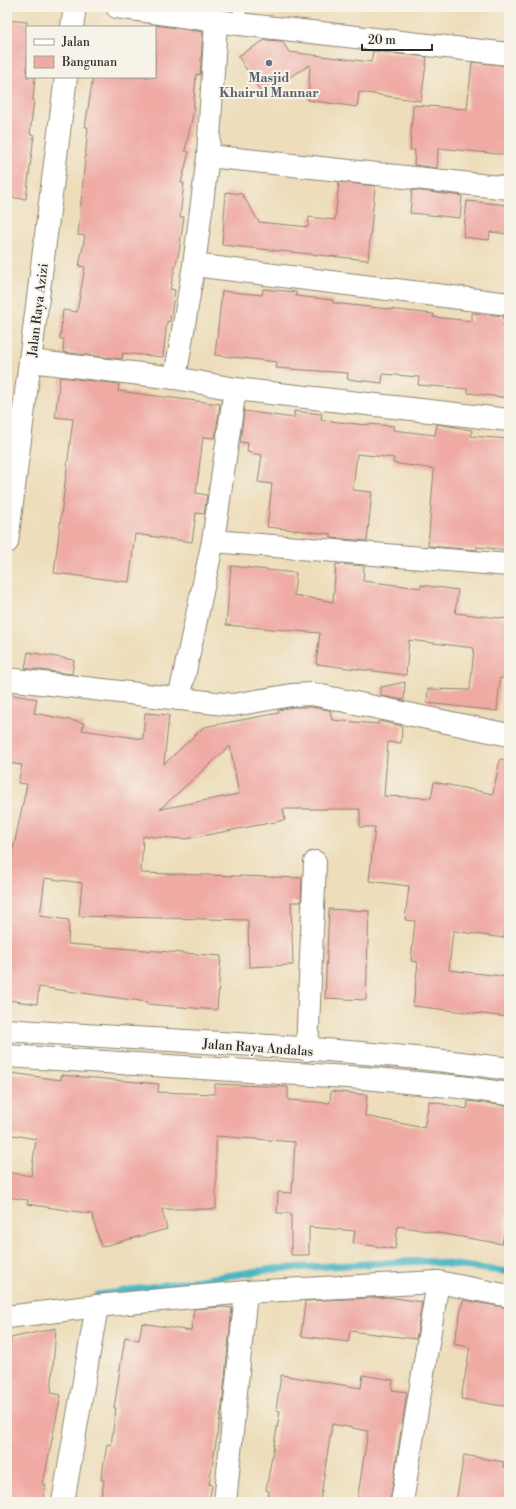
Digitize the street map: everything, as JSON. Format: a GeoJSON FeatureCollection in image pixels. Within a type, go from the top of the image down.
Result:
{"type":"FeatureCollection","features":[{"type":"Feature","properties":{"kind":"street"},"geometry":{"type":"LineString","coordinates":[[72,26],[74,7]]}},
{"type":"Feature","properties":{"kind":"street"},"geometry":{"type":"LineString","coordinates":[[117,7],[216,21],[240,15],[509,54]]}},
{"type":"Feature","properties":{"kind":"street"},"geometry":{"type":"LineString","coordinates":[[175,378],[194,265],[208,156],[216,21]]}},
{"type":"Feature","properties":{"kind":"street","name":"Jalan Raya Azizi"},"geometry":{"type":"LineString","coordinates":[[7,542],[66,78]]}},
{"type":"Feature","properties":{"kind":"street"},"geometry":{"type":"LineString","coordinates":[[208,156],[509,188]]}},
{"type":"Feature","properties":{"kind":"street"},"geometry":{"type":"LineString","coordinates":[[194,265],[509,304]]}},
{"type":"Feature","properties":{"kind":"street"},"geometry":{"type":"LineString","coordinates":[[30,361],[175,378],[235,389],[509,420]]}},
{"type":"Feature","properties":{"kind":"street"},"geometry":{"type":"LineString","coordinates":[[180,699],[213,541],[235,389]]}},
{"type":"Feature","properties":{"kind":"street"},"geometry":{"type":"LineString","coordinates":[[213,541],[509,565]]}},
{"type":"Feature","properties":{"kind":"street"},"geometry":{"type":"LineString","coordinates":[[7,679],[233,705],[312,694],[509,735]]}},
{"type":"Feature","properties":{"kind":"street"},"geometry":{"type":"LineString","coordinates":[[308,1050],[315,862]]}},
{"type":"Feature","properties":{"kind":"street","name":"Jalan Raya Andalas"},"geometry":{"type":"LineString","coordinates":[[7,1030],[308,1050],[467,1063],[509,1069]]}},
{"type":"Feature","properties":{"kind":"street"},"geometry":{"type":"LineString","coordinates":[[152,1065],[154,1040]]}},
{"type":"Feature","properties":{"kind":"street","name":"Jalan Raya Andalas"},"geometry":{"type":"LineString","coordinates":[[7,1056],[364,1078],[460,1087],[509,1094]]}},
{"type":"Feature","properties":{"kind":"street"},"geometry":{"type":"LineString","coordinates":[[402,1502],[438,1282]]}},
{"type":"Feature","properties":{"kind":"street"},"geometry":{"type":"LineString","coordinates":[[7,1317],[97,1306],[246,1292],[438,1282],[509,1296]]}},
{"type":"Feature","properties":{"kind":"street"},"geometry":{"type":"LineString","coordinates":[[225,1502],[246,1292]]}},
{"type":"Feature","properties":{"kind":"street"},"geometry":{"type":"LineString","coordinates":[[63,1502],[97,1306]]}},
{"type":"Feature","properties":{"kind":"building"},"geometry":{"type":"Polygon","coordinates":[[[7,20],[27,22],[26,78],[35,78],[30,134],[34,135],[26,199],[7,197],[7,20]]]}},
{"type":"Feature","properties":{"kind":"building"},"geometry":{"type":"Polygon","coordinates":[[[155,26],[203,32],[200,75],[196,74],[193,114],[185,151],[189,152],[181,183],[184,183],[180,217],[184,217],[179,251],[170,289],[175,290],[170,322],[167,321],[163,357],[123,353],[122,359],[63,352],[64,339],[60,339],[63,310],[77,312],[85,267],[79,266],[85,236],[78,235],[88,127],[85,127],[93,78],[156,78],[155,26]]]}},
{"type":"Feature","properties":{"kind":"building"},"geometry":{"type":"Polygon","coordinates":[[[265,40],[282,41],[289,52],[371,62],[373,51],[427,57],[421,101],[359,92],[357,107],[308,100],[310,65],[262,94],[238,56],[265,40]]]}},
{"type":"Feature","properties":{"kind":"building"},"geometry":{"type":"Polygon","coordinates":[[[472,62],[509,66],[509,155],[438,148],[437,168],[414,165],[415,150],[410,150],[413,105],[467,109],[472,62]]]}},
{"type":"Feature","properties":{"kind":"building"},"geometry":{"type":"Polygon","coordinates":[[[339,182],[375,186],[368,260],[222,245],[226,192],[242,194],[259,222],[308,227],[309,217],[335,220],[339,182]]]}},
{"type":"Feature","properties":{"kind":"building"},"geometry":{"type":"Polygon","coordinates":[[[412,190],[462,196],[460,218],[410,213],[412,190]]]}},
{"type":"Feature","properties":{"kind":"building"},"geometry":{"type":"Polygon","coordinates":[[[467,201],[509,205],[509,234],[490,232],[489,240],[463,237],[467,201]]]}},
{"type":"Feature","properties":{"kind":"building"},"geometry":{"type":"Polygon","coordinates":[[[263,289],[296,292],[296,296],[333,300],[333,303],[434,314],[433,317],[472,321],[472,313],[504,316],[503,328],[509,328],[509,398],[468,393],[468,389],[418,385],[419,377],[383,374],[382,383],[347,379],[348,373],[276,368],[277,362],[215,355],[222,291],[262,295],[263,289]]]}},
{"type":"Feature","properties":{"kind":"building"},"geometry":{"type":"Polygon","coordinates":[[[60,377],[119,384],[118,391],[220,404],[215,438],[203,437],[196,493],[207,495],[204,514],[196,513],[192,542],[135,534],[129,582],[54,573],[73,419],[55,417],[60,377]]]}},
{"type":"Feature","properties":{"kind":"building"},"geometry":{"type":"Polygon","coordinates":[[[244,411],[294,418],[294,411],[322,414],[321,420],[366,425],[394,426],[393,430],[435,435],[437,424],[472,430],[471,436],[509,439],[509,550],[477,547],[477,550],[428,546],[434,469],[393,463],[394,458],[357,454],[353,490],[372,492],[367,541],[331,538],[331,534],[267,527],[272,484],[258,482],[262,455],[247,452],[248,443],[240,442],[244,411]]]}},
{"type":"Feature","properties":{"kind":"building"},"geometry":{"type":"Polygon","coordinates":[[[336,564],[364,566],[363,581],[421,588],[421,585],[458,590],[455,613],[509,619],[509,679],[500,678],[497,711],[427,703],[428,689],[470,690],[474,648],[409,640],[406,675],[316,664],[320,633],[226,625],[231,566],[296,573],[294,595],[333,602],[336,564]]]}},
{"type":"Feature","properties":{"kind":"building"},"geometry":{"type":"Polygon","coordinates":[[[28,652],[74,660],[72,674],[25,668],[28,652]]]}},
{"type":"Feature","properties":{"kind":"building"},"geometry":{"type":"Polygon","coordinates":[[[405,682],[404,700],[381,696],[381,687],[405,682]]]}},
{"type":"Feature","properties":{"kind":"building"},"geometry":{"type":"Polygon","coordinates":[[[7,694],[37,699],[34,713],[84,723],[82,730],[143,739],[145,713],[169,715],[164,764],[204,727],[279,713],[278,710],[293,707],[311,707],[330,710],[332,720],[378,724],[379,721],[402,726],[401,743],[388,742],[384,796],[431,798],[434,782],[493,794],[500,759],[509,760],[509,902],[504,938],[453,931],[449,970],[509,977],[509,1017],[413,1006],[418,962],[411,961],[415,921],[405,920],[409,886],[369,881],[375,827],[360,827],[360,809],[283,809],[285,820],[186,839],[143,836],[141,873],[302,878],[301,902],[291,902],[293,965],[249,967],[248,920],[79,916],[82,883],[45,878],[40,916],[69,920],[68,944],[221,956],[217,1010],[146,1004],[147,1002],[39,987],[37,1004],[7,1000],[7,892],[13,850],[27,784],[18,783],[22,765],[7,763],[7,694]],[[230,746],[160,809],[239,794],[230,746]]]}},
{"type":"Feature","properties":{"kind":"building"},"geometry":{"type":"Polygon","coordinates":[[[329,909],[369,911],[366,1000],[325,998],[329,909]]]}},
{"type":"Feature","properties":{"kind":"building"},"geometry":{"type":"Polygon","coordinates":[[[11,1073],[61,1080],[61,1075],[159,1084],[158,1092],[215,1094],[215,1084],[288,1087],[288,1100],[330,1103],[331,1091],[367,1095],[365,1116],[424,1128],[429,1101],[467,1109],[468,1101],[509,1106],[509,1207],[502,1244],[398,1226],[395,1249],[353,1243],[355,1231],[309,1227],[309,1255],[291,1255],[291,1213],[277,1213],[278,1192],[292,1193],[295,1142],[216,1136],[216,1209],[162,1209],[167,1229],[101,1247],[92,1214],[27,1204],[28,1200],[7,1197],[7,1172],[31,1176],[36,1139],[7,1134],[7,1101],[11,1073]]]}},
{"type":"Feature","properties":{"kind":"building"},"geometry":{"type":"Polygon","coordinates":[[[388,1297],[422,1302],[416,1339],[350,1331],[348,1342],[301,1336],[305,1301],[388,1297]]]}},
{"type":"Feature","properties":{"kind":"building"},"geometry":{"type":"Polygon","coordinates":[[[463,1300],[509,1308],[509,1407],[461,1399],[470,1347],[454,1344],[463,1300]]]}},
{"type":"Feature","properties":{"kind":"building"},"geometry":{"type":"Polygon","coordinates":[[[222,1307],[232,1308],[222,1406],[209,1484],[212,1485],[209,1502],[101,1502],[104,1480],[101,1480],[107,1444],[111,1445],[116,1408],[114,1408],[125,1337],[139,1340],[142,1323],[191,1331],[194,1309],[222,1307]]]}},
{"type":"Feature","properties":{"kind":"building"},"geometry":{"type":"Polygon","coordinates":[[[56,1328],[51,1393],[61,1395],[43,1484],[46,1485],[42,1502],[23,1502],[7,1499],[7,1366],[11,1338],[56,1328]]]}},
{"type":"Feature","properties":{"kind":"building"},"geometry":{"type":"Polygon","coordinates":[[[281,1375],[361,1388],[363,1375],[393,1380],[392,1390],[407,1392],[390,1502],[357,1502],[368,1431],[332,1424],[320,1502],[267,1502],[269,1491],[266,1490],[280,1411],[276,1410],[281,1375]]]}},
{"type":"Feature","properties":{"kind":"building"},"geometry":{"type":"Polygon","coordinates":[[[464,1455],[504,1462],[503,1467],[509,1468],[509,1502],[456,1502],[464,1455]]]}},
{"type":"Feature","properties":{"kind":"waterway"},"geometry":{"type":"LineString","coordinates":[[98,1295],[273,1269],[424,1261],[509,1272]]}},
{"type":"Feature","properties":{"kind":"place","name":"Masjid Khairul Mannar"},"geometry":{"type":"Point","coordinates":[269,63]}}]}
